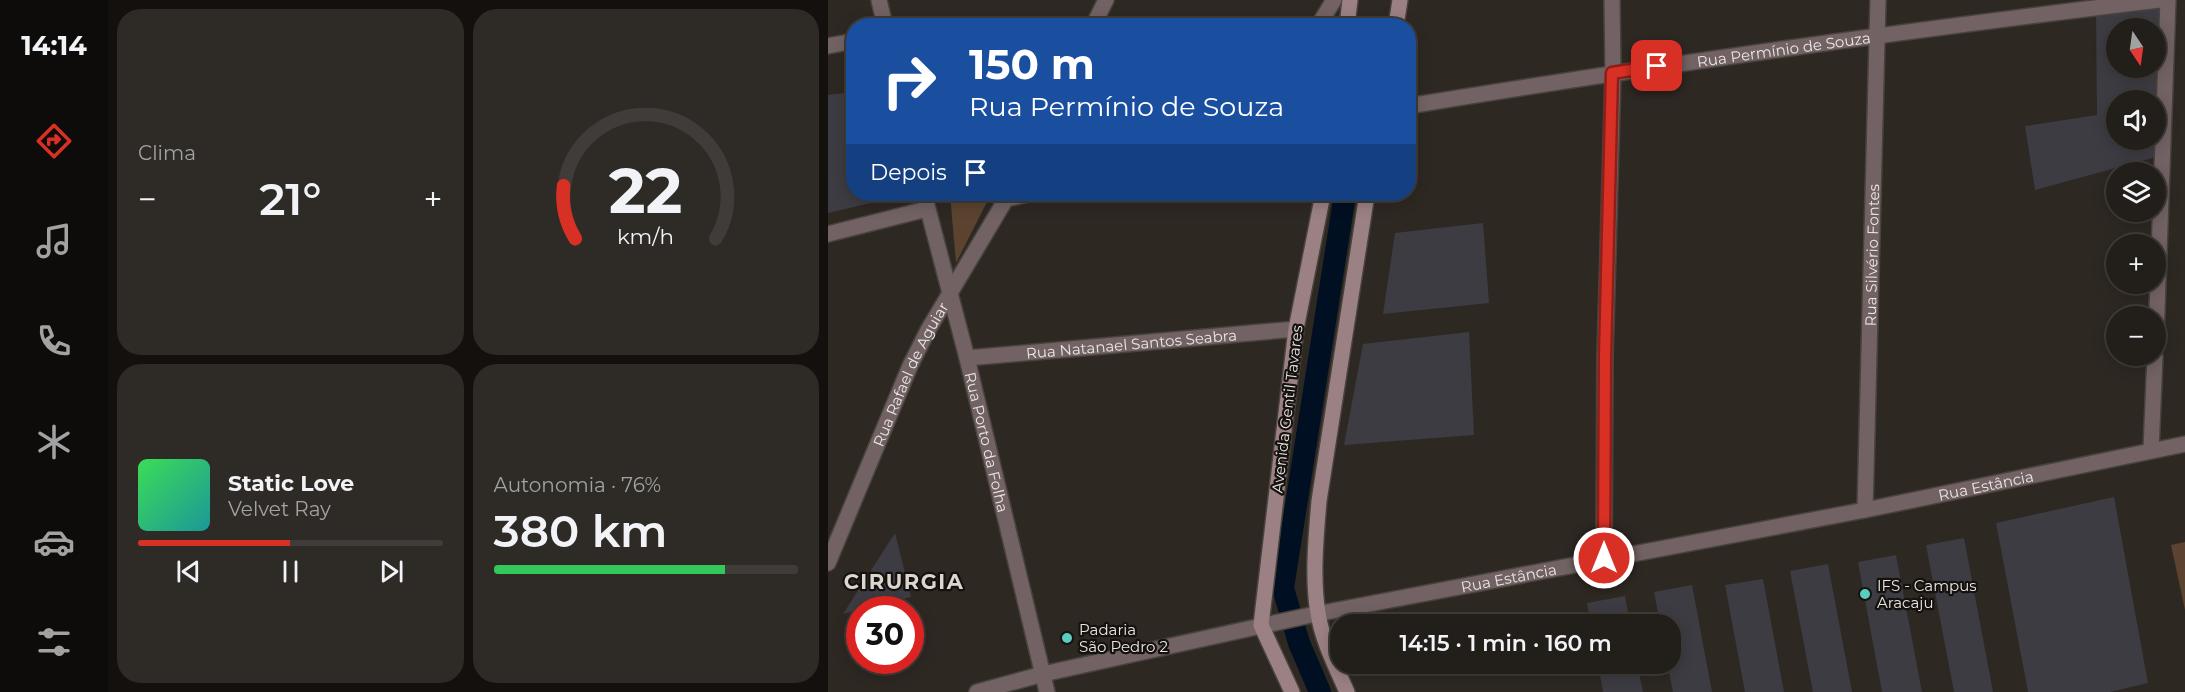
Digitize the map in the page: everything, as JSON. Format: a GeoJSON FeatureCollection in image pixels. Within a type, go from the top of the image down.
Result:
{"type":"FeatureCollection","features":[{"type":"Feature","properties":{"kind":"main road"},"geometry":{"type":"LineString","coordinates":[[1348,18],[1350,0]]}},
{"type":"Feature","properties":{"kind":"main road"},"geometry":{"type":"LineString","coordinates":[[1397,18],[1400,0]]}},
{"type":"Feature","properties":{"kind":"main road","name":"Avenida Gentil Tavares"},"geometry":{"type":"LineString","coordinates":[[1265,624],[1296,329],[1322,201]]}},
{"type":"Feature","properties":{"kind":"main road"},"geometry":{"type":"LineString","coordinates":[[1347,692],[1314,614],[1314,547],[1319,501],[1366,201]]}},
{"type":"Feature","properties":{"kind":"main road"},"geometry":{"type":"LineString","coordinates":[[1265,624],[1292,692]]}},
{"type":"Feature","properties":{"kind":"street"},"geometry":{"type":"LineString","coordinates":[[879,0],[883,18]]}},
{"type":"Feature","properties":{"kind":"street"},"geometry":{"type":"LineString","coordinates":[[1097,18],[1106,0]]}},
{"type":"Feature","properties":{"kind":"street"},"geometry":{"type":"LineString","coordinates":[[1323,18],[1334,0]]}},
{"type":"Feature","properties":{"kind":"street"},"geometry":{"type":"LineString","coordinates":[[1604,558],[1605,357],[1612,0]]}},
{"type":"Feature","properties":{"kind":"street","name":"Rua Silvério Fontes"},"geometry":{"type":"LineString","coordinates":[[1864,510],[1878,0]]}},
{"type":"Feature","properties":{"kind":"street","name":"Rua Permínio de Souza"},"geometry":{"type":"LineString","coordinates":[[1416,105],[1612,73],[1877,35],[2160,0]]}},
{"type":"Feature","properties":{"kind":"street"},"geometry":{"type":"LineString","coordinates":[[2157,306],[2168,0]]}},
{"type":"Feature","properties":{"kind":"street"},"geometry":{"type":"LineString","coordinates":[[828,45],[846,42]]}},
{"type":"Feature","properties":{"kind":"street"},"geometry":{"type":"LineString","coordinates":[[828,234],[925,201]]}},
{"type":"Feature","properties":{"kind":"street","name":"Rua Porto da Folha"},"geometry":{"type":"LineString","coordinates":[[925,201],[967,358],[1047,692]]}},
{"type":"Feature","properties":{"kind":"street","name":"Rua Rafael de Aguiar"},"geometry":{"type":"LineString","coordinates":[[828,563],[910,366],[928,330],[1005,201]]}},
{"type":"Feature","properties":{"kind":"street","name":"Rua Natanael Santos Seabra"},"geometry":{"type":"LineString","coordinates":[[967,358],[1296,329]]}},
{"type":"Feature","properties":{"kind":"street"},"geometry":{"type":"LineString","coordinates":[[2151,450],[2155,366]]}},
{"type":"Feature","properties":{"kind":"street","name":"Rua Estância"},"geometry":{"type":"LineString","coordinates":[[977,692],[1043,674],[1265,624],[1864,510],[2185,444]]}},
{"type":"Feature","properties":{"kind":"shaded area"},"geometry":{"type":"Polygon","coordinates":[[[951,201],[987,201],[956,263],[951,201]]]}},
{"type":"Feature","properties":{"kind":"shaded area"},"geometry":{"type":"Polygon","coordinates":[[[2185,542],[2185,610],[2171,545],[2185,542]]]}},
{"type":"Feature","properties":{"kind":"building"},"geometry":{"type":"Polygon","coordinates":[[[2168,0],[2166,62],[2166,18],[2106,18],[2106,78],[2165,78],[2165,90],[2106,90],[2106,150],[2163,150],[2163,155],[2137,162],[2106,162],[2106,171],[2035,190],[2025,126],[2097,115],[2096,9],[2168,0]]]}},
{"type":"Feature","properties":{"kind":"building"},"geometry":{"type":"Polygon","coordinates":[[[846,93],[846,201],[879,201],[828,213],[828,95],[846,93]]]}},
{"type":"Feature","properties":{"kind":"building"},"geometry":{"type":"Polygon","coordinates":[[[1483,223],[1489,303],[1383,314],[1395,233],[1483,223]]]}},
{"type":"Feature","properties":{"kind":"building"},"geometry":{"type":"Polygon","coordinates":[[[1469,332],[1474,435],[1344,445],[1363,344],[1469,332]]]}},
{"type":"Feature","properties":{"kind":"building"},"geometry":{"type":"Polygon","coordinates":[[[2114,497],[2148,683],[2110,692],[2028,692],[1996,523],[2114,497]]]}},
{"type":"Feature","properties":{"kind":"building"},"geometry":{"type":"Polygon","coordinates":[[[895,533],[911,596],[855,596],[895,533]]]}},
{"type":"Feature","properties":{"kind":"building"},"geometry":{"type":"Polygon","coordinates":[[[1964,538],[1993,692],[1954,692],[1926,545],[1964,538]]]}},
{"type":"Feature","properties":{"kind":"building"},"geometry":{"type":"Polygon","coordinates":[[[1896,555],[1922,692],[1882,692],[1858,562],[1896,555]]]}},
{"type":"Feature","properties":{"kind":"building"},"geometry":{"type":"Polygon","coordinates":[[[1828,564],[1852,692],[1813,692],[1790,571],[1828,564]]]}},
{"type":"Feature","properties":{"kind":"building"},"geometry":{"type":"Polygon","coordinates":[[[1763,579],[1784,692],[1745,692],[1725,585],[1763,579]]]}},
{"type":"Feature","properties":{"kind":"building"},"geometry":{"type":"Polygon","coordinates":[[[1692,585],[1712,692],[1673,692],[1669,674],[1681,674],[1681,614],[1658,614],[1654,592],[1692,585]]]}},
{"type":"Feature","properties":{"kind":"building"},"geometry":{"type":"Polygon","coordinates":[[[1625,596],[1628,614],[1589,614],[1587,603],[1625,596]]]}},
{"type":"Feature","properties":{"kind":"building"},"geometry":{"type":"Polygon","coordinates":[[[1600,674],[1639,674],[1643,692],[1603,692],[1600,674]]]}},
{"type":"Feature","properties":{"kind":"waterway"},"geometry":{"type":"LineString","coordinates":[[1320,692],[1299,643],[1283,588],[1344,201]]}},
{"type":"Feature","properties":{"kind":"place","name":"IFS - Campus Aracaju"},"geometry":{"type":"Point","coordinates":[1865,594]}},
{"type":"Feature","properties":{"kind":"place","name":"Padaria São Pedro 2"},"geometry":{"type":"Point","coordinates":[1067,638]}},
{"type":"Feature","properties":{"kind":"district","name":"CIRURGIA"},"geometry":{"type":"Point","coordinates":[904,581]}},
{"type":"Feature","properties":{"kind":"route"},"geometry":{"type":"LineString","coordinates":[[1604,558],[1605,357],[1612,73],[1657,66]]}}]}
